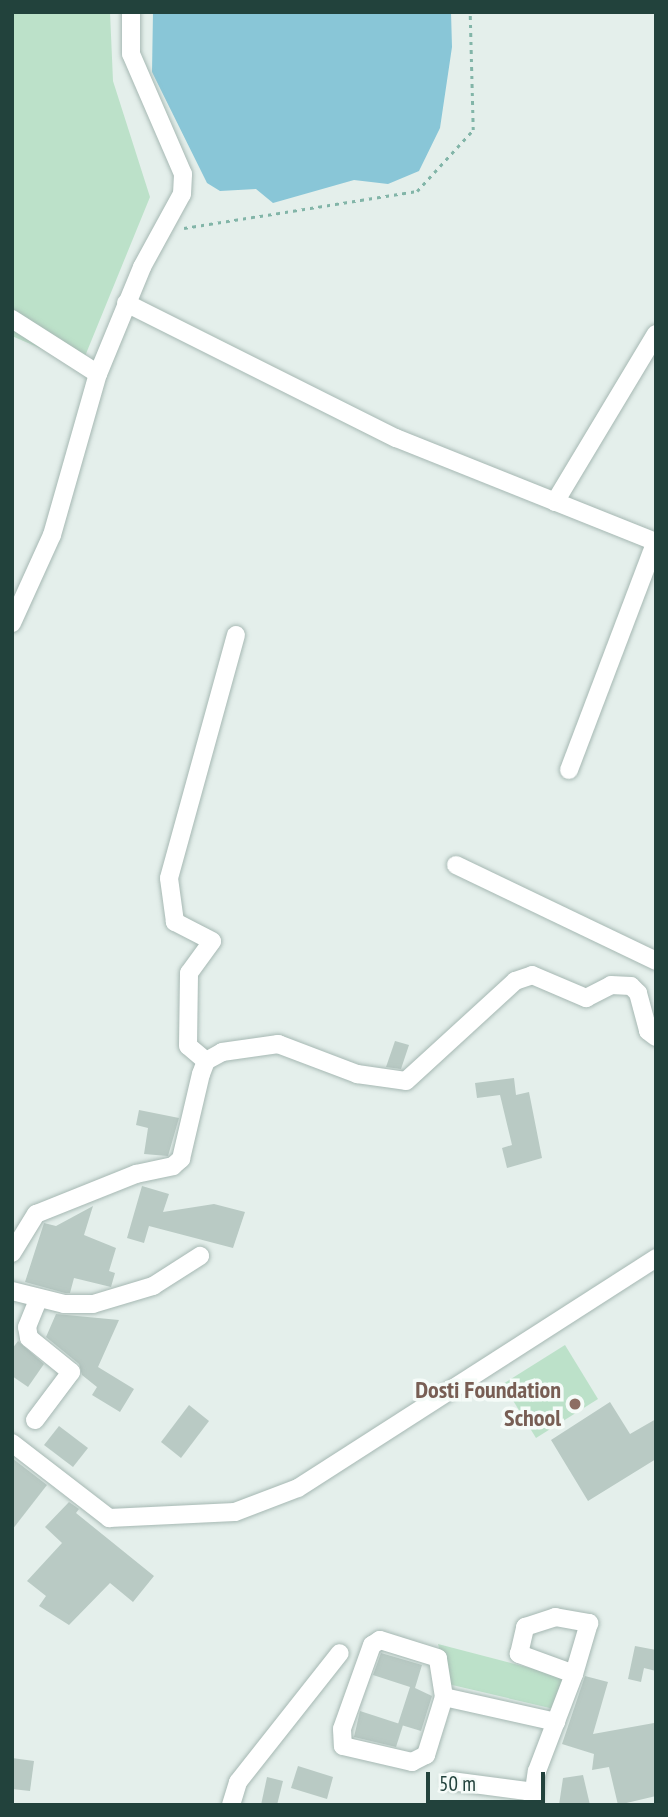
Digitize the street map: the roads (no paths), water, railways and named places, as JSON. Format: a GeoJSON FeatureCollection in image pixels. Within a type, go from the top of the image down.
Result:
{"type":"FeatureCollection","features":[{"type":"Feature","properties":{"kind":"street"},"geometry":{"type":"LineString","coordinates":[[12,623],[52,535],[97,373],[126,303],[183,194],[183,174],[131,54],[131,12]]}},
{"type":"Feature","properties":{"kind":"street"},"geometry":{"type":"LineString","coordinates":[[126,303],[396,438],[656,542],[569,770]]}},
{"type":"Feature","properties":{"kind":"street"},"geometry":{"type":"LineString","coordinates":[[12,319],[97,373]]}},
{"type":"Feature","properties":{"kind":"street"},"geometry":{"type":"LineString","coordinates":[[555,502],[656,334]]}},
{"type":"Feature","properties":{"kind":"street"},"geometry":{"type":"LineString","coordinates":[[206,1061],[188,1046],[189,973],[212,941],[175,922],[169,878],[236,635]]}},
{"type":"Feature","properties":{"kind":"street"},"geometry":{"type":"LineString","coordinates":[[456,865],[656,961]]}},
{"type":"Feature","properties":{"kind":"street"},"geometry":{"type":"LineString","coordinates":[[12,1253],[36,1214],[136,1174],[173,1166],[181,1159],[206,1061],[222,1052],[278,1044],[357,1074],[406,1081],[514,981],[532,975],[586,999],[611,985],[631,986],[638,993],[648,1031],[656,1037]]}},
{"type":"Feature","properties":{"kind":"street"},"geometry":{"type":"LineString","coordinates":[[12,1291],[64,1304],[93,1304],[153,1286],[200,1256]]}},
{"type":"Feature","properties":{"kind":"street"},"geometry":{"type":"LineString","coordinates":[[12,1443],[109,1518],[235,1512],[298,1488],[656,1258]]}},
{"type":"Feature","properties":{"kind":"street"},"geometry":{"type":"LineString","coordinates":[[35,1420],[71,1372],[29,1338],[27,1327],[39,1298]]}},
{"type":"Feature","properties":{"kind":"street"},"geometry":{"type":"LineString","coordinates":[[380,1640],[438,1658],[444,1697],[426,1755],[412,1762],[343,1746],[346,1717],[372,1645],[380,1640]]}},
{"type":"Feature","properties":{"kind":"street"},"geometry":{"type":"LineString","coordinates":[[231,1805],[238,1782],[340,1653]]}},
{"type":"Feature","properties":{"kind":"street"},"geometry":{"type":"LineString","coordinates":[[451,1781],[533,1798],[574,1674]]}},
{"type":"Feature","properties":{"kind":"street"},"geometry":{"type":"LineString","coordinates":[[444,1697],[556,1723]]}},
{"type":"Feature","properties":{"kind":"water"},"geometry":{"type":"Polygon","coordinates":[[[153,12],[451,12],[452,47],[440,128],[419,171],[388,184],[354,180],[273,203],[256,189],[220,191],[207,183],[152,72],[153,12]]]}},
{"type":"Feature","properties":{"kind":"place","name":"Dosti Foundation School"},"geometry":{"type":"Point","coordinates":[575,1404]}}]}
